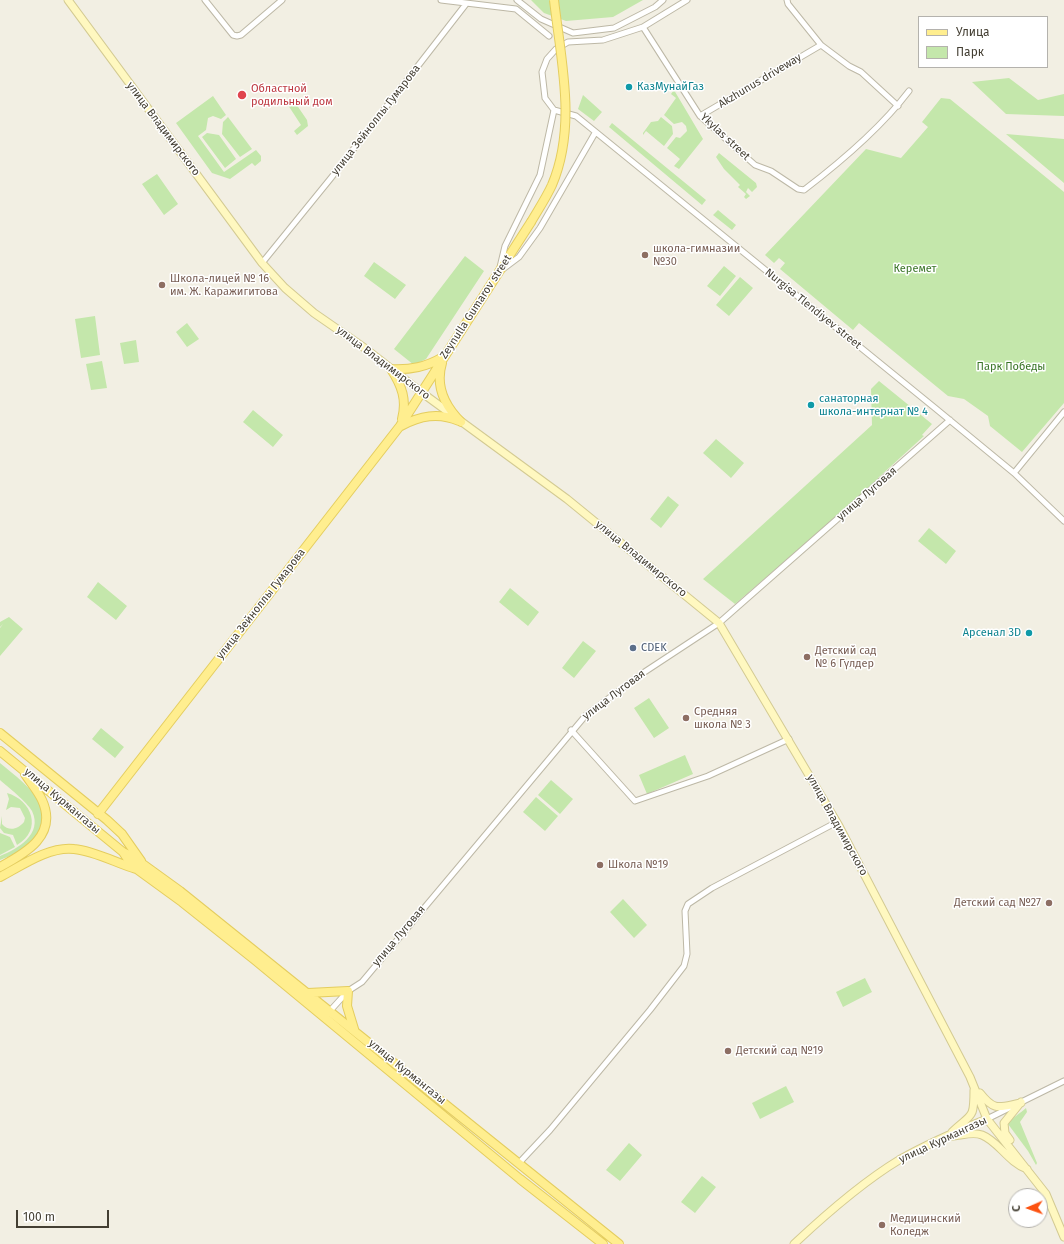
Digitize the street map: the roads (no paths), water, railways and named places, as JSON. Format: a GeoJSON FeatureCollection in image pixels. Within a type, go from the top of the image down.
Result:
{"type":"FeatureCollection","features":[{"type":"Feature","properties":{"kind":"main road","name":"Zeynulla Gumarov street"},"geometry":{"type":"LineString","coordinates":[[421,392],[531,222],[552,184],[563,146],[567,105],[554,0]]}},
{"type":"Feature","properties":{"kind":"main road"},"geometry":{"type":"LineString","coordinates":[[391,370],[420,368],[444,357]]}},
{"type":"Feature","properties":{"kind":"main road"},"geometry":{"type":"LineString","coordinates":[[444,357],[440,374],[441,390],[449,408],[461,422]]}},
{"type":"Feature","properties":{"kind":"main road"},"geometry":{"type":"LineString","coordinates":[[391,370],[399,381],[404,395],[404,410],[400,426]]}},
{"type":"Feature","properties":{"kind":"main road","name":"улица Зейноллы Гумарова"},"geometry":{"type":"LineString","coordinates":[[98,814],[400,426],[421,392]]}},
{"type":"Feature","properties":{"kind":"main road"},"geometry":{"type":"LineString","coordinates":[[400,426],[415,419],[430,415],[451,418],[461,422]]}},
{"type":"Feature","properties":{"kind":"main road"},"geometry":{"type":"LineString","coordinates":[[0,733],[122,834],[141,867]]}},
{"type":"Feature","properties":{"kind":"main road","name":"улица Курмангазы"},"geometry":{"type":"LineString","coordinates":[[0,751],[123,852],[129,861],[141,867],[233,938],[277,974],[323,1017],[520,1179],[603,1244]]}},
{"type":"Feature","properties":{"kind":"main road"},"geometry":{"type":"LineString","coordinates":[[0,867],[28,851],[36,843],[46,827],[46,813],[42,799],[20,767]]}},
{"type":"Feature","properties":{"kind":"main road"},"geometry":{"type":"LineString","coordinates":[[0,877],[47,854],[72,848],[141,867]]}},
{"type":"Feature","properties":{"kind":"main road","name":"улица Курмангазы"},"geometry":{"type":"LineString","coordinates":[[277,974],[308,992],[619,1244]]}},
{"type":"Feature","properties":{"kind":"main road"},"geometry":{"type":"LineString","coordinates":[[308,992],[348,992],[347,1006],[354,1029]]}},
{"type":"Feature","properties":{"kind":"street","name":"улица Владимирского"},"geometry":{"type":"LineString","coordinates":[[68,0],[262,263],[285,288],[391,370],[567,499],[719,623],[837,822],[974,1086],[988,1119],[1046,1194],[1064,1238]]}},
{"type":"Feature","properties":{"kind":"street"},"geometry":{"type":"LineString","coordinates":[[205,0],[232,35],[237,36],[242,35],[282,0]]}},
{"type":"Feature","properties":{"kind":"street"},"geometry":{"type":"LineString","coordinates":[[441,0],[466,4],[506,6],[516,9],[549,36]]}},
{"type":"Feature","properties":{"kind":"street"},"geometry":{"type":"LineString","coordinates":[[517,0],[541,19],[573,32],[614,28],[663,0]]}},
{"type":"Feature","properties":{"kind":"street"},"geometry":{"type":"LineString","coordinates":[[499,272],[505,246],[540,175],[554,110],[545,98],[542,72],[547,59],[556,49],[568,42],[603,40],[643,27],[687,0]]}},
{"type":"Feature","properties":{"kind":"street"},"geometry":{"type":"LineString","coordinates":[[787,0],[788,4],[820,45],[849,66],[861,72],[898,106],[909,91]]}},
{"type":"Feature","properties":{"kind":"street","name":"улица Зейноллы Гумарова"},"geometry":{"type":"LineString","coordinates":[[262,263],[286,235],[466,4]]}},
{"type":"Feature","properties":{"kind":"street","name":"Ykylas street"},"geometry":{"type":"LineString","coordinates":[[643,27],[700,116],[754,165],[771,171],[798,189],[804,190],[827,172],[898,106]]}},
{"type":"Feature","properties":{"kind":"street","name":"Akzhunus driveway"},"geometry":{"type":"LineString","coordinates":[[700,116],[820,45]]}},
{"type":"Feature","properties":{"kind":"street","name":"Nurgisa Tlendiyev street"},"geometry":{"type":"LineString","coordinates":[[554,110],[576,116],[1014,473],[1064,521]]}},
{"type":"Feature","properties":{"kind":"street"},"geometry":{"type":"LineString","coordinates":[[499,272],[519,257],[540,228],[595,133]]}},
{"type":"Feature","properties":{"kind":"street"},"geometry":{"type":"LineString","coordinates":[[1014,473],[1064,412]]}},
{"type":"Feature","properties":{"kind":"street","name":"улица Луговая"},"geometry":{"type":"LineString","coordinates":[[323,1017],[348,992],[362,982],[571,730],[586,715],[643,672],[719,623],[950,420]]}},
{"type":"Feature","properties":{"kind":"street"},"geometry":{"type":"LineString","coordinates":[[571,730],[635,801],[708,776],[789,739]]}},
{"type":"Feature","properties":{"kind":"street"},"geometry":{"type":"LineString","coordinates":[[519,1163],[550,1130],[650,1010],[684,966],[687,954],[685,911],[688,904],[712,888],[837,822]]}},
{"type":"Feature","properties":{"kind":"street","name":"улица Курмангазы"},"geometry":{"type":"LineString","coordinates":[[794,1244],[860,1187],[898,1161],[947,1136],[988,1119],[1064,1081]]}},
{"type":"Feature","properties":{"kind":"street"},"geometry":{"type":"LineString","coordinates":[[974,1086],[988,1104],[997,1108],[1021,1102]]}},
{"type":"Feature","properties":{"kind":"street"},"geometry":{"type":"LineString","coordinates":[[947,1136],[971,1117],[974,1108],[974,1086]]}},
{"type":"Feature","properties":{"kind":"street"},"geometry":{"type":"LineString","coordinates":[[1021,1102],[1004,1123],[1004,1133],[1024,1160],[1028,1169]]}},
{"type":"Feature","properties":{"kind":"street"},"geometry":{"type":"LineString","coordinates":[[947,1136],[974,1133],[982,1135],[1017,1165],[1028,1169]]}},
{"type":"Feature","properties":{"kind":"place","name":"КазМунайГаз"},"geometry":{"type":"Point","coordinates":[629,87]}},
{"type":"Feature","properties":{"kind":"place","name":"Областной родильный дом"},"geometry":{"type":"Point","coordinates":[242,95]}},
{"type":"Feature","properties":{"kind":"place","name":"школа-гимназии №30"},"geometry":{"type":"Point","coordinates":[645,255]}},
{"type":"Feature","properties":{"kind":"place","name":"Школа-лицей № 16 им. Ж. Каражигитова"},"geometry":{"type":"Point","coordinates":[162,285]}},
{"type":"Feature","properties":{"kind":"place","name":"санаторная школа-интернат № 4"},"geometry":{"type":"Point","coordinates":[811,405]}},
{"type":"Feature","properties":{"kind":"place","name":"Арсенал 3D"},"geometry":{"type":"Point","coordinates":[1029,633]}},
{"type":"Feature","properties":{"kind":"place","name":"CDEK"},"geometry":{"type":"Point","coordinates":[633,648]}},
{"type":"Feature","properties":{"kind":"place","name":"Детский сад № 6 Гүлдер"},"geometry":{"type":"Point","coordinates":[807,657]}},
{"type":"Feature","properties":{"kind":"place","name":"Средняя школа № 3"},"geometry":{"type":"Point","coordinates":[686,718]}},
{"type":"Feature","properties":{"kind":"place","name":"Школа №19"},"geometry":{"type":"Point","coordinates":[600,865]}},
{"type":"Feature","properties":{"kind":"place","name":"Детский сад №27"},"geometry":{"type":"Point","coordinates":[1049,903]}},
{"type":"Feature","properties":{"kind":"place","name":"Детский сад №19"},"geometry":{"type":"Point","coordinates":[728,1051]}},
{"type":"Feature","properties":{"kind":"place","name":"Медицинский Коледж"},"geometry":{"type":"Point","coordinates":[882,1225]}},
{"type":"Feature","properties":{"kind":"park label","name":"Керемет"},"geometry":{"type":"Point","coordinates":[915,269]}},
{"type":"Feature","properties":{"kind":"park label","name":"Парк Победы"},"geometry":{"type":"Point","coordinates":[1011,367]}}]}
